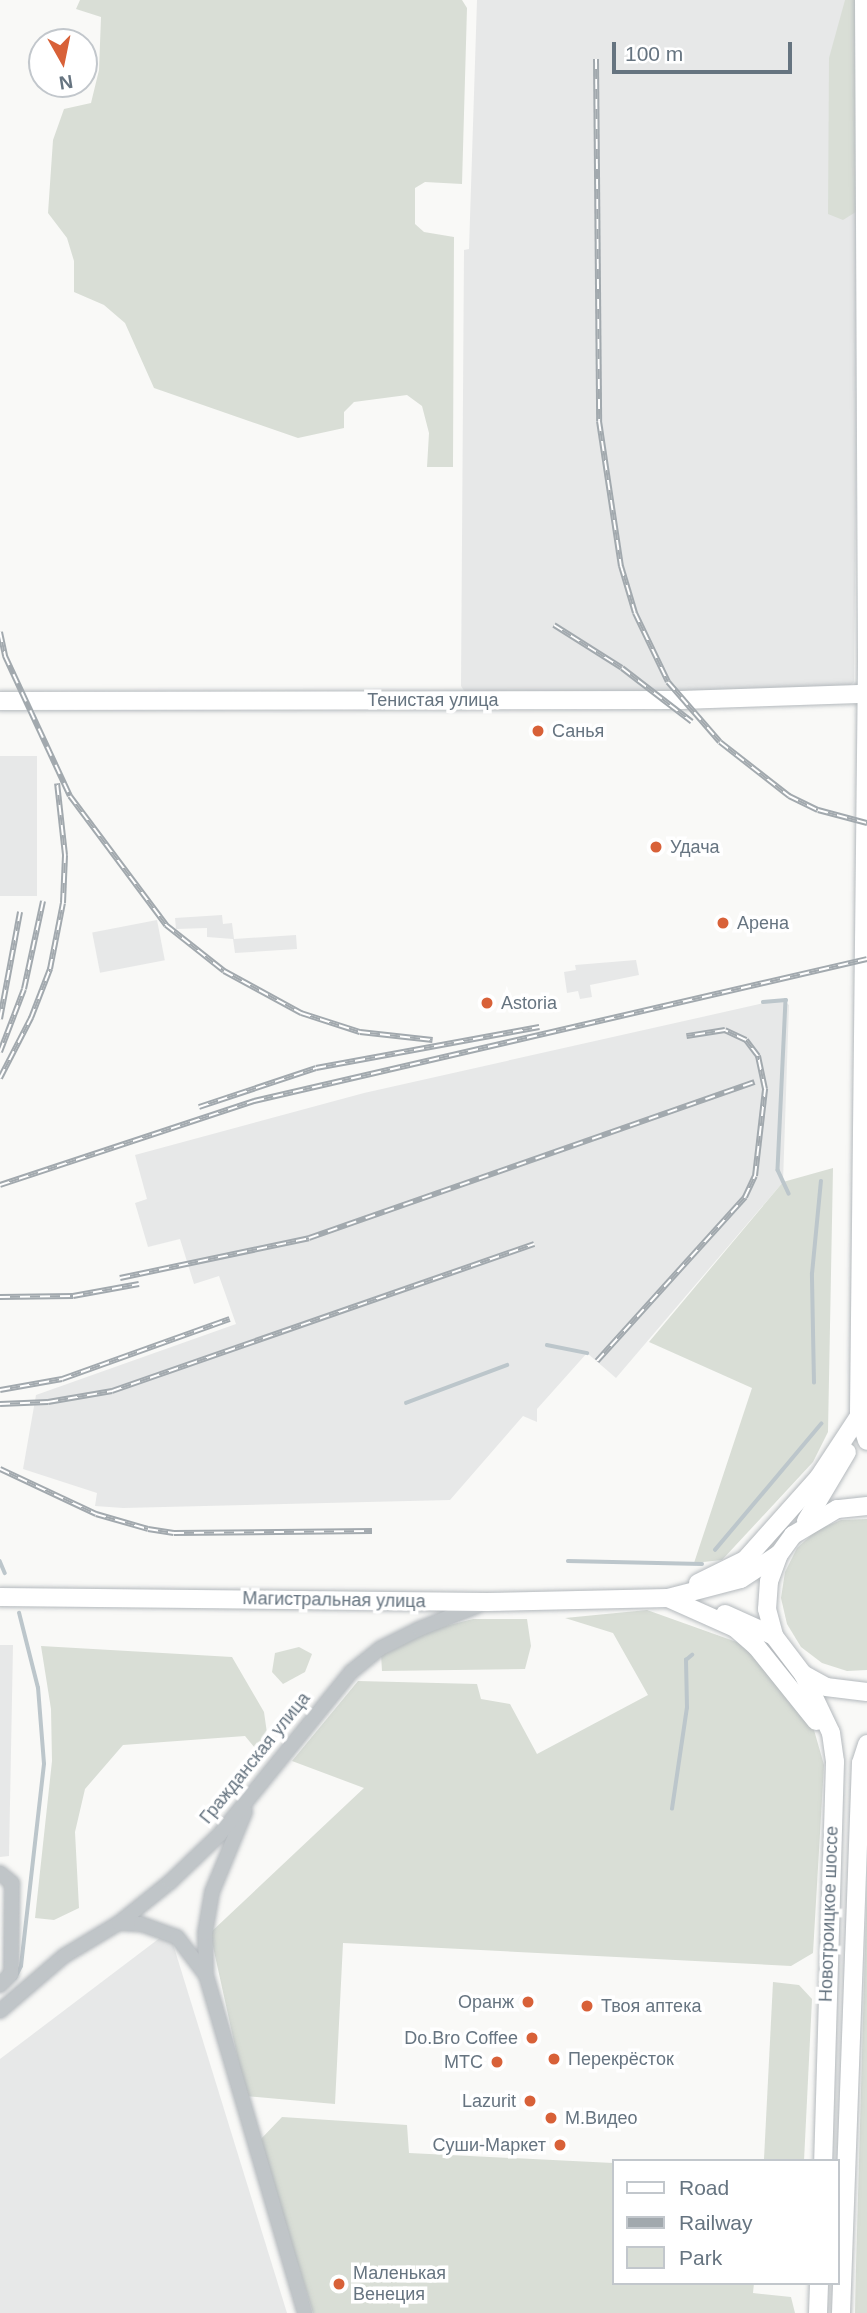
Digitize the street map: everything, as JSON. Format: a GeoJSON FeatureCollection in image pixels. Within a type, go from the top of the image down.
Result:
{"type":"FeatureCollection","features":[{"type":"Feature","properties":{"kind":"main road"},"geometry":{"type":"LineString","coordinates":[[864,0],[866,694],[863,1420],[867,1441]]}},
{"type":"Feature","properties":{"kind":"main road","name":"Тенистая улица"},"geometry":{"type":"LineString","coordinates":[[0,701],[681,700],[866,694]]}},
{"type":"Feature","properties":{"kind":"main road"},"geometry":{"type":"LineString","coordinates":[[668,1598],[741,1579],[779,1554],[802,1526],[838,1470],[863,1420]]}},
{"type":"Feature","properties":{"kind":"main road"},"geometry":{"type":"LineString","coordinates":[[668,1598],[745,1560],[819,1477],[863,1420]]}},
{"type":"Feature","properties":{"kind":"main road"},"geometry":{"type":"LineString","coordinates":[[802,1526],[837,1509],[867,1506]]}},
{"type":"Feature","properties":{"kind":"main road"},"geometry":{"type":"LineString","coordinates":[[774,1636],[767,1609],[769,1581],[779,1554]]}},
{"type":"Feature","properties":{"kind":"main road","name":"Магистральная улица"},"geometry":{"type":"LineString","coordinates":[[0,1597],[487,1602],[668,1598]]}},
{"type":"Feature","properties":{"kind":"main road"},"geometry":{"type":"LineString","coordinates":[[668,1598],[746,1621],[774,1636]]}},
{"type":"Feature","properties":{"kind":"main road"},"geometry":{"type":"LineString","coordinates":[[668,1598],[734,1628],[756,1646],[812,1712],[835,1762]]}},
{"type":"Feature","properties":{"kind":"main road","name":"Новотроицкое шоссе"},"geometry":{"type":"LineString","coordinates":[[774,1636],[803,1674],[831,1733],[835,1762],[823,2159]]}},
{"type":"Feature","properties":{"kind":"main road"},"geometry":{"type":"LineString","coordinates":[[803,1674],[826,1686],[867,1692]]}},
{"type":"Feature","properties":{"kind":"main road","name":"Новотроицкое шоссе"},"geometry":{"type":"LineString","coordinates":[[841,2313],[864,1760],[867,1744]]}},
{"type":"Feature","properties":{"kind":"main road"},"geometry":{"type":"LineString","coordinates":[[818,2313],[819,2285]]}},
{"type":"Feature","properties":{"kind":"street","name":"Гражданская улица"},"geometry":{"type":"LineString","coordinates":[[0,2011],[64,1956],[119,1923],[170,1882],[254,1795],[351,1672],[381,1648],[419,1629],[487,1602]]}},
{"type":"Feature","properties":{"kind":"street"},"geometry":{"type":"LineString","coordinates":[[254,1795],[212,1892],[205,1933],[206,1975],[304,2313]]}},
{"type":"Feature","properties":{"kind":"street"},"geometry":{"type":"LineString","coordinates":[[0,1873],[12,1883],[10,1974],[0,1985]]}},
{"type":"Feature","properties":{"kind":"street"},"geometry":{"type":"LineString","coordinates":[[119,1923],[151,1926],[177,1937],[206,1975]]}},
{"type":"Feature","properties":{"kind":"shaded area"},"geometry":{"type":"Polygon","coordinates":[[[477,0],[861,0],[854,682],[842,693],[467,695],[461,686],[464,250],[469,249],[477,0]]]}},
{"type":"Feature","properties":{"kind":"shaded area"},"geometry":{"type":"Polygon","coordinates":[[[0,756],[37,756],[37,896],[0,896],[0,756]]]}},
{"type":"Feature","properties":{"kind":"shaded area"},"geometry":{"type":"Polygon","coordinates":[[[222,915],[223,924],[232,923],[234,939],[296,935],[297,949],[235,953],[233,939],[207,937],[207,928],[176,929],[175,918],[222,915]]]}},
{"type":"Feature","properties":{"kind":"shaded area"},"geometry":{"type":"Polygon","coordinates":[[[157,920],[165,960],[100,973],[92,933],[157,920]]]}},
{"type":"Feature","properties":{"kind":"shaded area"},"geometry":{"type":"Polygon","coordinates":[[[636,960],[639,975],[590,985],[592,997],[580,999],[578,991],[567,993],[564,972],[576,970],[575,965],[636,960]]]}},
{"type":"Feature","properties":{"kind":"shaded area"},"geometry":{"type":"Polygon","coordinates":[[[782,999],[789,1005],[783,1182],[616,1378],[587,1353],[537,1409],[537,1422],[523,1416],[450,1500],[123,1508],[95,1506],[97,1493],[23,1469],[36,1395],[236,1324],[219,1276],[194,1284],[180,1239],[148,1247],[135,1203],[147,1199],[135,1155],[364,1093],[782,999]]]}},
{"type":"Feature","properties":{"kind":"shaded area"},"geometry":{"type":"Polygon","coordinates":[[[0,1645],[13,1645],[9,1856],[0,1857],[0,1645]]]}},
{"type":"Feature","properties":{"kind":"shaded area"},"geometry":{"type":"Polygon","coordinates":[[[169,1931],[287,2313],[0,2313],[0,2059],[169,1931]]]}},
{"type":"Feature","properties":{"kind":"green space"},"geometry":{"type":"Polygon","coordinates":[[[80,0],[462,0],[467,8],[462,184],[425,182],[415,188],[415,224],[424,232],[454,237],[453,467],[427,467],[429,433],[422,406],[407,395],[354,402],[344,412],[344,428],[298,438],[154,388],[125,323],[104,305],[74,292],[74,261],[67,238],[48,213],[53,140],[64,109],[91,103],[92,98],[98,98],[101,17],[76,9],[80,0]]]}},
{"type":"Feature","properties":{"kind":"green space"},"geometry":{"type":"Polygon","coordinates":[[[845,0],[857,0],[859,210],[843,220],[828,214],[829,58],[845,0]]]}},
{"type":"Feature","properties":{"kind":"green space"},"geometry":{"type":"Polygon","coordinates":[[[833,1168],[828,1432],[813,1462],[722,1560],[694,1563],[752,1388],[649,1342],[783,1182],[833,1168]]]}},
{"type":"Feature","properties":{"kind":"green space"},"geometry":{"type":"Polygon","coordinates":[[[867,1519],[867,1670],[847,1671],[822,1663],[801,1647],[787,1624],[781,1598],[785,1572],[797,1548],[817,1530],[841,1520],[867,1519]]]}},
{"type":"Feature","properties":{"kind":"green space"},"geometry":{"type":"Polygon","coordinates":[[[647,1610],[745,1645],[812,1723],[824,1765],[813,1953],[791,1966],[343,1943],[335,2104],[246,2096],[210,1933],[364,1788],[292,1761],[358,1681],[477,1684],[481,1699],[510,1704],[537,1754],[648,1695],[613,1633],[565,1618],[647,1610]]]}},
{"type":"Feature","properties":{"kind":"green space"},"geometry":{"type":"Polygon","coordinates":[[[473,1619],[527,1619],[531,1646],[525,1669],[382,1671],[381,1654],[426,1631],[473,1619]]]}},
{"type":"Feature","properties":{"kind":"green space"},"geometry":{"type":"Polygon","coordinates":[[[41,1646],[232,1657],[264,1712],[268,1740],[255,1748],[245,1736],[123,1745],[85,1789],[75,1832],[79,1908],[54,1920],[35,1918],[52,1761],[51,1709],[41,1646]]]}},
{"type":"Feature","properties":{"kind":"green space"},"geometry":{"type":"Polygon","coordinates":[[[299,1647],[312,1654],[305,1672],[283,1684],[272,1672],[275,1653],[299,1647]]]}},
{"type":"Feature","properties":{"kind":"green space"},"geometry":{"type":"Polygon","coordinates":[[[867,1878],[867,2313],[855,2313],[856,2267],[867,1878]]]}},
{"type":"Feature","properties":{"kind":"green space"},"geometry":{"type":"Polygon","coordinates":[[[773,1982],[799,1985],[812,1999],[804,2159],[764,2159],[773,1982]]]}},
{"type":"Feature","properties":{"kind":"green space"},"geometry":{"type":"Polygon","coordinates":[[[282,2117],[407,2125],[409,2153],[612,2163],[612,2285],[754,2285],[753,2293],[791,2297],[795,2313],[313,2313],[259,2141],[282,2117]]]}},
{"type":"Feature","properties":{"kind":"waterway"},"geometry":{"type":"LineString","coordinates":[[763,1002],[786,1000],[778,1170],[789,1194]]}},
{"type":"Feature","properties":{"kind":"waterway"},"geometry":{"type":"LineString","coordinates":[[814,1383],[812,1274],[821,1181]]}},
{"type":"Feature","properties":{"kind":"waterway"},"geometry":{"type":"LineString","coordinates":[[547,1345],[587,1353]]}},
{"type":"Feature","properties":{"kind":"waterway"},"geometry":{"type":"LineString","coordinates":[[406,1403],[507,1365]]}},
{"type":"Feature","properties":{"kind":"waterway"},"geometry":{"type":"LineString","coordinates":[[715,1550],[821,1424]]}},
{"type":"Feature","properties":{"kind":"waterway"},"geometry":{"type":"LineString","coordinates":[[0,1561],[5,1573]]}},
{"type":"Feature","properties":{"kind":"waterway"},"geometry":{"type":"LineString","coordinates":[[568,1561],[702,1564]]}},
{"type":"Feature","properties":{"kind":"waterway"},"geometry":{"type":"LineString","coordinates":[[15,1978],[21,1966],[44,1764],[38,1688],[19,1613]]}},
{"type":"Feature","properties":{"kind":"waterway"},"geometry":{"type":"LineString","coordinates":[[672,1809],[687,1708],[686,1660],[692,1655]]}},
{"type":"Feature","properties":{"kind":"railway"},"geometry":{"type":"LineString","coordinates":[[596,59],[599,421],[621,566],[635,613],[668,682],[720,742],[789,796],[818,810],[867,823]]}},
{"type":"Feature","properties":{"kind":"railway"},"geometry":{"type":"LineString","coordinates":[[554,625],[622,668],[692,722]]}},
{"type":"Feature","properties":{"kind":"railway"},"geometry":{"type":"LineString","coordinates":[[0,632],[5,656],[70,796],[166,925],[224,971],[301,1013],[360,1032],[433,1040]]}},
{"type":"Feature","properties":{"kind":"railway"},"geometry":{"type":"LineString","coordinates":[[0,1078],[31,1018],[50,969],[63,903],[65,855],[57,783]]}},
{"type":"Feature","properties":{"kind":"railway"},"geometry":{"type":"LineString","coordinates":[[0,1052],[24,989],[43,901]]}},
{"type":"Feature","properties":{"kind":"railway"},"geometry":{"type":"LineString","coordinates":[[0,1019],[20,912]]}},
{"type":"Feature","properties":{"kind":"railway"},"geometry":{"type":"LineString","coordinates":[[0,1185],[254,1101],[867,959]]}},
{"type":"Feature","properties":{"kind":"railway"},"geometry":{"type":"LineString","coordinates":[[199,1107],[316,1068],[539,1027]]}},
{"type":"Feature","properties":{"kind":"railway"},"geometry":{"type":"LineString","coordinates":[[597,1361],[745,1197],[755,1176],[765,1089],[758,1056],[746,1040],[725,1030],[686,1036]]}},
{"type":"Feature","properties":{"kind":"railway"},"geometry":{"type":"LineString","coordinates":[[120,1278],[309,1238],[754,1082]]}},
{"type":"Feature","properties":{"kind":"railway"},"geometry":{"type":"LineString","coordinates":[[0,1404],[48,1402],[112,1391],[534,1244]]}},
{"type":"Feature","properties":{"kind":"railway"},"geometry":{"type":"LineString","coordinates":[[0,1297],[73,1296],[139,1284]]}},
{"type":"Feature","properties":{"kind":"railway"},"geometry":{"type":"LineString","coordinates":[[0,1390],[62,1379],[230,1319]]}},
{"type":"Feature","properties":{"kind":"railway"},"geometry":{"type":"LineString","coordinates":[[0,1469],[96,1514],[148,1529],[174,1533],[372,1531]]}},
{"type":"Feature","properties":{"kind":"place","name":"Санья"},"geometry":{"type":"Point","coordinates":[538,731]}},
{"type":"Feature","properties":{"kind":"place","name":"Удача"},"geometry":{"type":"Point","coordinates":[656,847]}},
{"type":"Feature","properties":{"kind":"place","name":"Арена"},"geometry":{"type":"Point","coordinates":[723,923]}},
{"type":"Feature","properties":{"kind":"place","name":"Astoria"},"geometry":{"type":"Point","coordinates":[487,1003]}},
{"type":"Feature","properties":{"kind":"place","name":"Оранж"},"geometry":{"type":"Point","coordinates":[528,2002]}},
{"type":"Feature","properties":{"kind":"place","name":"Твоя аптека"},"geometry":{"type":"Point","coordinates":[587,2006]}},
{"type":"Feature","properties":{"kind":"place","name":"Do.Bro Coffee"},"geometry":{"type":"Point","coordinates":[532,2038]}},
{"type":"Feature","properties":{"kind":"place","name":"Перекрёсток"},"geometry":{"type":"Point","coordinates":[554,2059]}},
{"type":"Feature","properties":{"kind":"place","name":"МТС"},"geometry":{"type":"Point","coordinates":[497,2062]}},
{"type":"Feature","properties":{"kind":"place","name":"Lazurit"},"geometry":{"type":"Point","coordinates":[530,2101]}},
{"type":"Feature","properties":{"kind":"place","name":"М.Видео"},"geometry":{"type":"Point","coordinates":[551,2118]}},
{"type":"Feature","properties":{"kind":"place","name":"Суши-Маркет"},"geometry":{"type":"Point","coordinates":[560,2145]}},
{"type":"Feature","properties":{"kind":"place","name":"Маленькая Венеция"},"geometry":{"type":"Point","coordinates":[339,2284]}}]}
